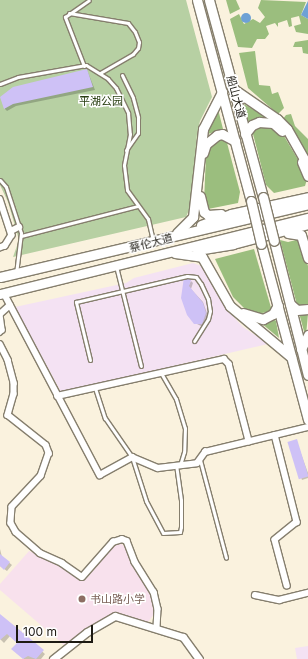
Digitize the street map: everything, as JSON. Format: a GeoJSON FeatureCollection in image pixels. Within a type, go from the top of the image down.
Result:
{"type":"FeatureCollection","features":[{"type":"Feature","properties":{"kind":"highway","name":"船山大道"},"geometry":{"type":"LineString","coordinates":[[197,0],[278,306]]}},
{"type":"Feature","properties":{"kind":"highway","name":"船山大道"},"geometry":{"type":"LineString","coordinates":[[209,0],[262,197],[275,237]]}},
{"type":"Feature","properties":{"kind":"highway"},"geometry":{"type":"LineString","coordinates":[[232,88],[277,119],[287,129],[308,166]]}},
{"type":"Feature","properties":{"kind":"highway"},"geometry":{"type":"LineString","coordinates":[[177,233],[193,217],[203,129],[222,92]]}},
{"type":"Feature","properties":{"kind":"highway"},"geometry":{"type":"LineString","coordinates":[[245,134],[252,125],[260,122],[278,127],[287,136],[308,176]]}},
{"type":"Feature","properties":{"kind":"highway"},"geometry":{"type":"LineString","coordinates":[[231,214],[208,215],[201,207],[200,199],[204,151],[206,144],[211,138],[222,134],[235,141]]}},
{"type":"Feature","properties":{"kind":"highway"},"geometry":{"type":"LineString","coordinates":[[285,201],[304,194],[308,189]]}},
{"type":"Feature","properties":{"kind":"highway","name":"蔡伦大道"},"geometry":{"type":"LineString","coordinates":[[157,240],[231,214],[308,197]]}},
{"type":"Feature","properties":{"kind":"highway","name":"蔡伦大道"},"geometry":{"type":"LineString","coordinates":[[0,277],[308,204]]}},
{"type":"Feature","properties":{"kind":"highway","name":"蔡伦大道"},"geometry":{"type":"LineString","coordinates":[[2,294],[116,264],[308,218]]}},
{"type":"Feature","properties":{"kind":"highway"},"geometry":{"type":"LineString","coordinates":[[275,237],[308,224]]}},
{"type":"Feature","properties":{"kind":"highway"},"geometry":{"type":"LineString","coordinates":[[308,230],[305,234],[308,245]]}},
{"type":"Feature","properties":{"kind":"highway"},"geometry":{"type":"LineString","coordinates":[[146,257],[299,233],[308,258]]}},
{"type":"Feature","properties":{"kind":"highway"},"geometry":{"type":"LineString","coordinates":[[275,237],[290,304],[308,372]]}},
{"type":"Feature","properties":{"kind":"highway"},"geometry":{"type":"LineString","coordinates":[[233,244],[210,256],[227,295],[244,313],[258,319],[269,318],[278,306]]}},
{"type":"Feature","properties":{"kind":"highway"},"geometry":{"type":"LineString","coordinates":[[175,253],[202,257],[230,306],[292,359]]}},
{"type":"Feature","properties":{"kind":"highway"},"geometry":{"type":"LineString","coordinates":[[290,304],[297,310],[308,309]]}},
{"type":"Feature","properties":{"kind":"highway"},"geometry":{"type":"LineString","coordinates":[[278,306],[308,420]]}},
{"type":"Feature","properties":{"kind":"highway"},"geometry":{"type":"LineString","coordinates":[[301,349],[308,335]]}},
{"type":"Feature","properties":{"kind":"street"},"geometry":{"type":"LineString","coordinates":[[0,199],[12,235],[6,246],[0,248]]}},
{"type":"Feature","properties":{"kind":"street"},"geometry":{"type":"LineString","coordinates":[[10,231],[19,227]]}},
{"type":"Feature","properties":{"kind":"street"},"geometry":{"type":"LineString","coordinates":[[2,294],[10,305],[100,475],[132,457],[158,468],[196,463],[204,452],[308,427]]}},
{"type":"Feature","properties":{"kind":"street"},"geometry":{"type":"LineString","coordinates":[[0,332],[2,330],[0,315],[10,305]]}},
{"type":"Feature","properties":{"kind":"street"},"geometry":{"type":"LineString","coordinates":[[0,344],[8,360],[14,383],[14,394],[8,415],[46,445],[49,453],[42,476],[12,507],[11,523],[31,547],[62,563],[82,577],[114,542],[122,539],[127,541],[135,562],[154,592],[158,609],[157,628]]}},
{"type":"Feature","properties":{"kind":"street"},"geometry":{"type":"LineString","coordinates":[[57,396],[224,359],[229,364],[249,441]]}},
{"type":"Feature","properties":{"kind":"street"},"geometry":{"type":"LineString","coordinates":[[275,435],[297,522],[275,540],[287,585]]}},
{"type":"Feature","properties":{"kind":"street"},"geometry":{"type":"LineString","coordinates":[[255,595],[279,600],[308,593]]}},
{"type":"Feature","properties":{"kind":"street"},"geometry":{"type":"LineString","coordinates":[[54,659],[87,632],[112,617],[120,617],[183,637],[199,659]]}},
{"type":"Feature","properties":{"kind":"lane"},"geometry":{"type":"LineString","coordinates":[[84,66],[64,17],[89,0]]}},
{"type":"Feature","properties":{"kind":"lane"},"geometry":{"type":"LineString","coordinates":[[69,13],[128,23],[135,32],[139,42],[138,48],[133,54],[100,73]]}},
{"type":"Feature","properties":{"kind":"lane"},"geometry":{"type":"LineString","coordinates":[[0,84],[18,77],[84,66],[100,73],[116,88],[128,113],[130,134],[126,150],[125,180],[127,190],[148,219],[157,240]]}},
{"type":"Feature","properties":{"kind":"lane"},"geometry":{"type":"LineString","coordinates":[[122,75],[133,98],[138,117],[138,133],[126,150]]}},
{"type":"Feature","properties":{"kind":"lane"},"geometry":{"type":"LineString","coordinates":[[0,180],[6,187],[21,236],[16,273]]}},
{"type":"Feature","properties":{"kind":"lane"},"geometry":{"type":"LineString","coordinates":[[21,236],[138,206]]}},
{"type":"Feature","properties":{"kind":"lane"},"geometry":{"type":"LineString","coordinates":[[116,264],[141,366]]}},
{"type":"Feature","properties":{"kind":"lane"},"geometry":{"type":"LineString","coordinates":[[90,360],[76,302],[187,276],[196,277],[208,299],[210,311],[208,319],[194,341]]}},
{"type":"Feature","properties":{"kind":"lane"},"geometry":{"type":"LineString","coordinates":[[95,388],[105,418],[132,457],[146,501],[163,533],[180,532],[181,500],[178,465],[184,452],[185,428],[176,399],[161,373]]}},
{"type":"Feature","properties":{"kind":"lane"},"geometry":{"type":"LineString","coordinates":[[199,458],[226,558]]}},
{"type":"Feature","properties":{"kind":"shaded area"},"geometry":{"type":"Polygon","coordinates":[[[193,263],[201,266],[229,312],[243,327],[268,344],[61,392],[15,307],[126,283],[134,278],[193,263]]]}},
{"type":"Feature","properties":{"kind":"shaded area","name":"书山路小学"},"geometry":{"type":"Polygon","coordinates":[[[120,543],[128,549],[151,592],[156,612],[147,623],[115,612],[64,645],[0,590],[0,584],[29,551],[64,567],[82,580],[88,577],[113,547],[120,543]]]}},
{"type":"Feature","properties":{"kind":"shaded area"},"geometry":{"type":"Polygon","coordinates":[[[308,646],[308,659],[297,659],[295,648],[308,646]]]}},
{"type":"Feature","properties":{"kind":"green space","name":"平湖公园"},"geometry":{"type":"Polygon","coordinates":[[[0,0],[186,0],[212,97],[200,121],[197,134],[191,205],[186,217],[13,257],[19,240],[8,202],[0,185],[0,0]]]}},
{"type":"Feature","properties":{"kind":"green space"},"geometry":{"type":"Polygon","coordinates":[[[226,0],[236,0],[240,9],[230,14],[226,0]]]}},
{"type":"Feature","properties":{"kind":"green space"},"geometry":{"type":"Polygon","coordinates":[[[261,0],[306,2],[301,15],[308,19],[308,34],[296,32],[294,26],[301,24],[299,16],[291,18],[292,26],[289,27],[287,20],[278,23],[278,27],[275,23],[266,26],[269,34],[265,39],[257,39],[252,48],[238,47],[230,19],[239,14],[244,24],[253,19],[260,23],[265,17],[258,8],[261,0]]]}},
{"type":"Feature","properties":{"kind":"green space"},"geometry":{"type":"Polygon","coordinates":[[[308,40],[308,54],[303,53],[302,47],[293,47],[295,42],[308,40]]]}},
{"type":"Feature","properties":{"kind":"green space"},"geometry":{"type":"Polygon","coordinates":[[[255,51],[259,85],[270,86],[272,94],[278,92],[284,108],[278,114],[248,88],[239,53],[255,51]]]}},
{"type":"Feature","properties":{"kind":"green space"},"geometry":{"type":"Polygon","coordinates":[[[244,104],[264,116],[265,118],[248,121],[244,104]]]}},
{"type":"Feature","properties":{"kind":"green space"},"geometry":{"type":"Polygon","coordinates":[[[218,109],[223,129],[205,135],[210,121],[218,109]]]}},
{"type":"Feature","properties":{"kind":"green space"},"geometry":{"type":"Polygon","coordinates":[[[291,114],[295,126],[308,139],[308,159],[283,119],[286,115],[291,114]]]}},
{"type":"Feature","properties":{"kind":"green space"},"geometry":{"type":"Polygon","coordinates":[[[262,125],[277,128],[284,136],[303,168],[307,179],[305,186],[274,193],[266,185],[252,130],[262,125]]]}},
{"type":"Feature","properties":{"kind":"green space"},"geometry":{"type":"Polygon","coordinates":[[[218,137],[226,139],[240,192],[238,203],[208,209],[204,202],[206,155],[207,148],[218,137]]]}},
{"type":"Feature","properties":{"kind":"green space"},"geometry":{"type":"Polygon","coordinates":[[[300,239],[308,266],[308,305],[302,306],[297,305],[280,240],[288,242],[300,239]]]}},
{"type":"Feature","properties":{"kind":"green space"},"geometry":{"type":"Polygon","coordinates":[[[254,249],[272,311],[257,314],[248,312],[233,297],[215,259],[254,249]]]}},
{"type":"Feature","properties":{"kind":"green space"},"geometry":{"type":"Polygon","coordinates":[[[299,313],[308,314],[306,335],[305,335],[299,313]]]}},
{"type":"Feature","properties":{"kind":"green space"},"geometry":{"type":"Polygon","coordinates":[[[276,321],[279,338],[261,323],[276,321]]]}},
{"type":"Feature","properties":{"kind":"water"},"geometry":{"type":"Polygon","coordinates":[[[308,1],[308,19],[301,15],[308,1]]]}},
{"type":"Feature","properties":{"kind":"water"},"geometry":{"type":"Polygon","coordinates":[[[244,13],[248,13],[250,14],[250,22],[244,23],[241,20],[241,16],[244,13]]]}},
{"type":"Feature","properties":{"kind":"building"},"geometry":{"type":"Polygon","coordinates":[[[87,69],[93,87],[13,104],[4,109],[0,97],[13,87],[87,69]]]}},
{"type":"Feature","properties":{"kind":"building"},"geometry":{"type":"Polygon","coordinates":[[[184,277],[191,280],[189,286],[203,303],[206,313],[202,324],[194,324],[187,315],[181,298],[184,277]]]}},
{"type":"Feature","properties":{"kind":"building"},"geometry":{"type":"Polygon","coordinates":[[[297,439],[308,475],[308,476],[299,479],[287,442],[297,439]]]}},
{"type":"Feature","properties":{"kind":"building"},"geometry":{"type":"Polygon","coordinates":[[[0,554],[10,562],[4,570],[0,566],[0,554]]]}},
{"type":"Feature","properties":{"kind":"building"},"geometry":{"type":"Polygon","coordinates":[[[0,614],[44,650],[36,659],[28,656],[23,659],[11,649],[17,643],[7,634],[0,640],[0,614]]]}},
{"type":"Feature","properties":{"kind":"place","name":"书山路小学"},"geometry":{"type":"Point","coordinates":[82,599]}}]}
